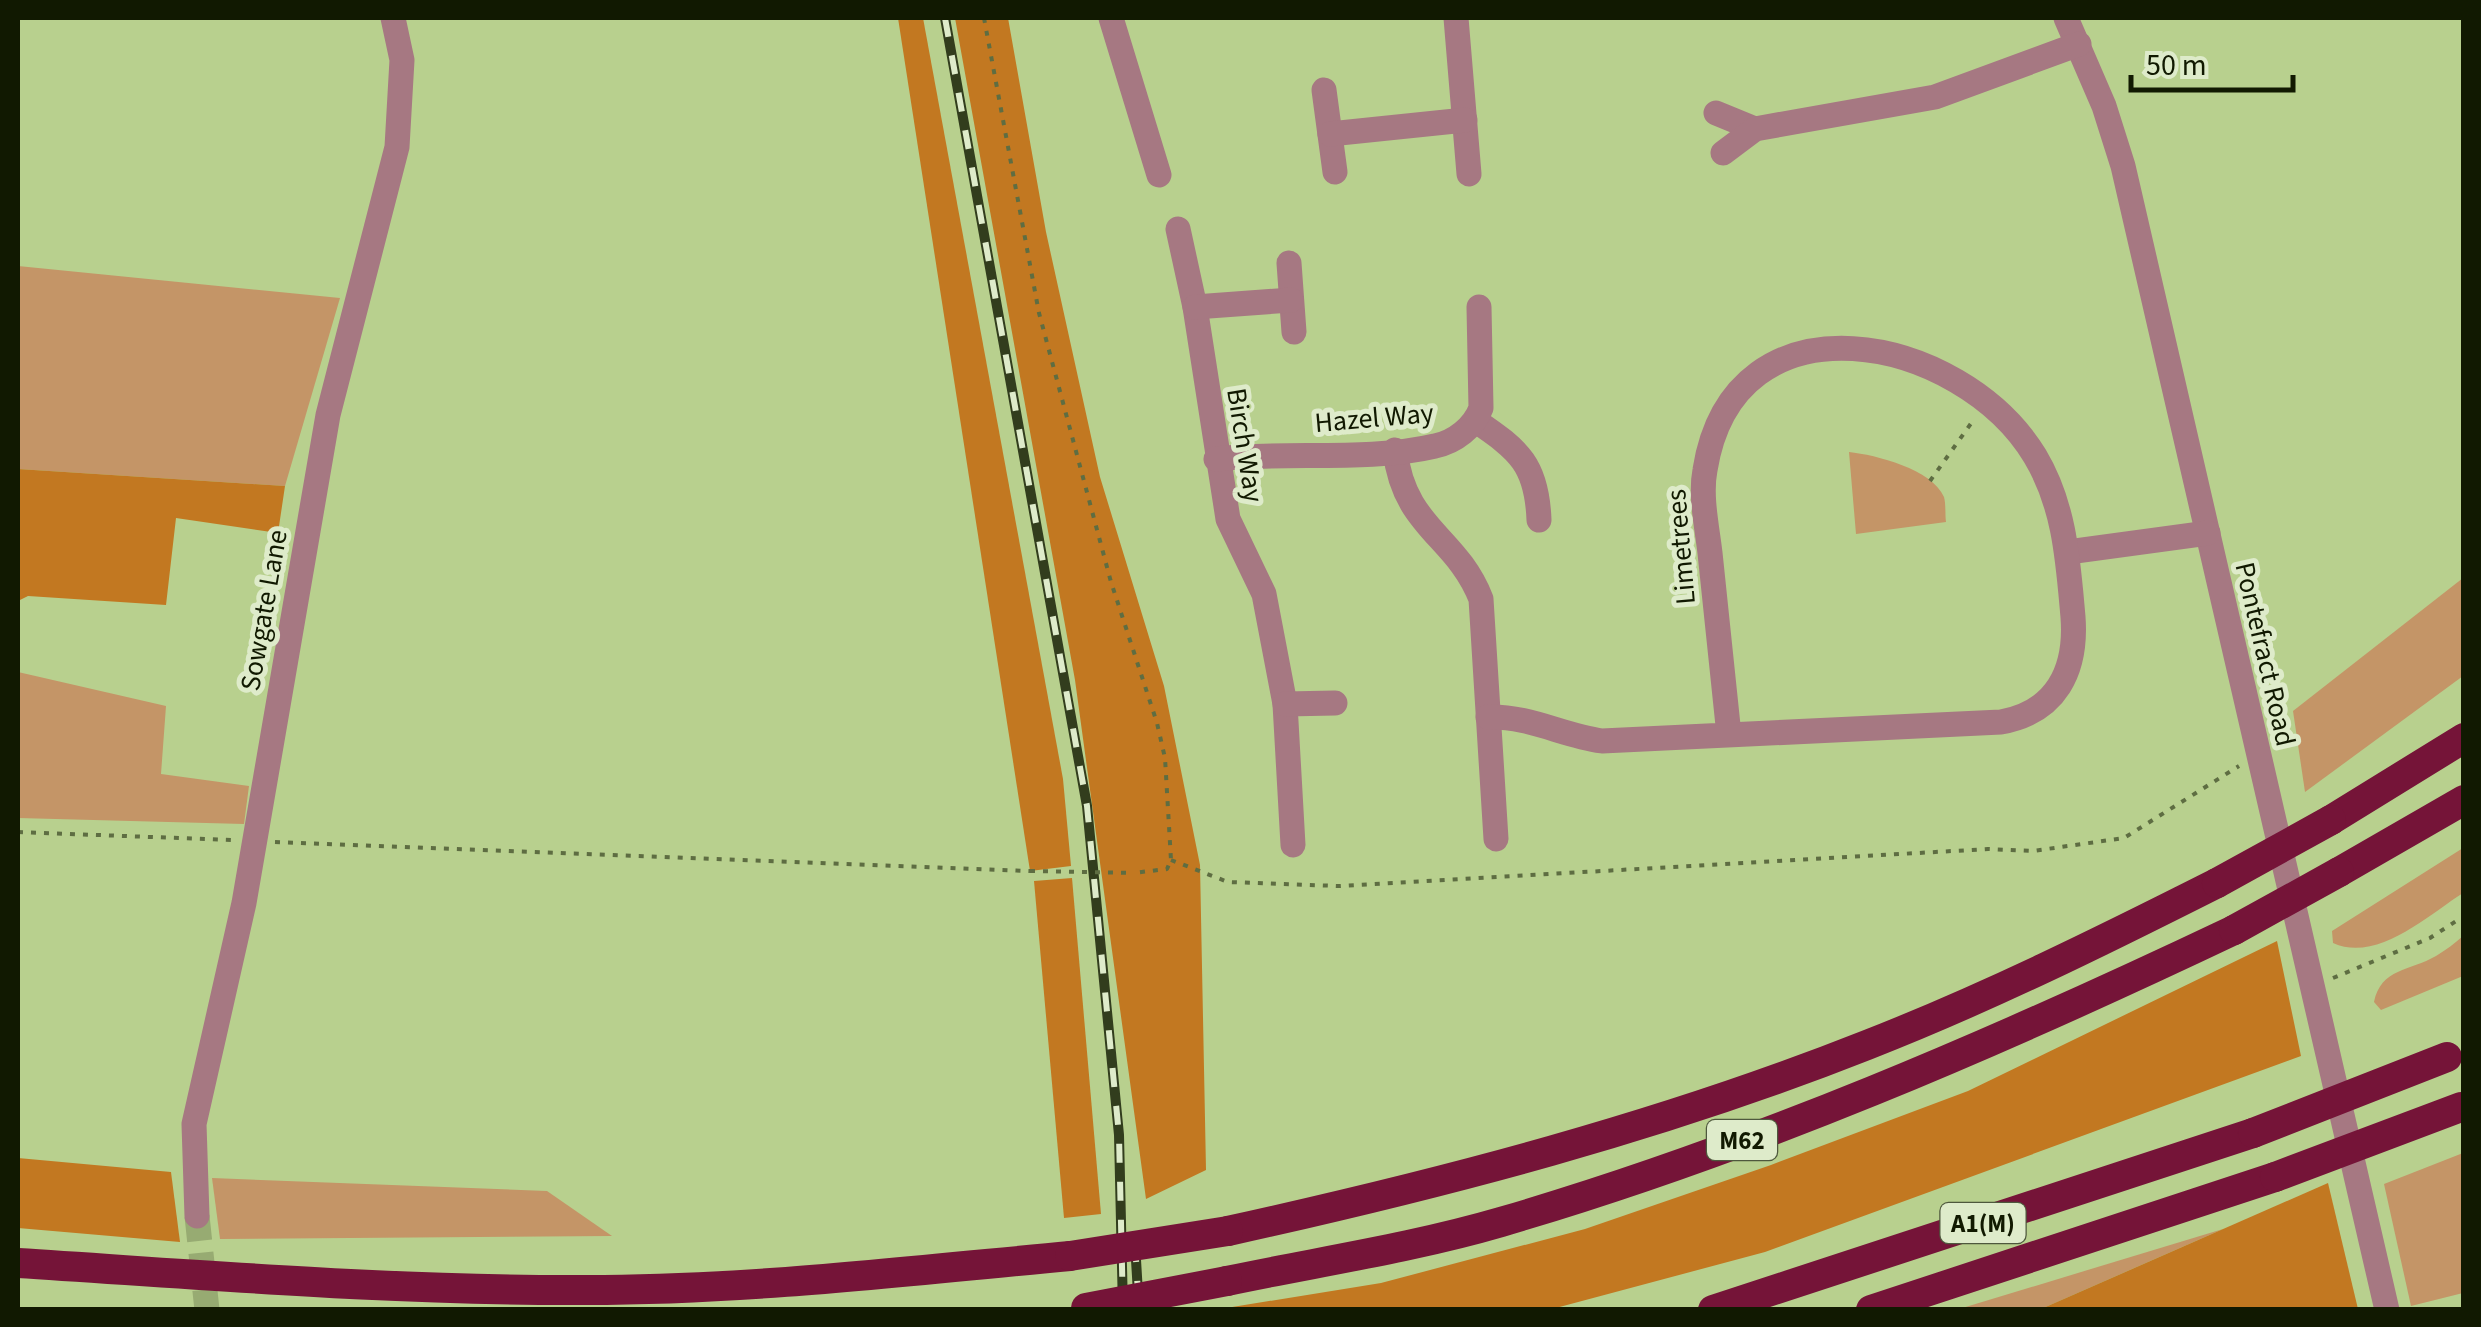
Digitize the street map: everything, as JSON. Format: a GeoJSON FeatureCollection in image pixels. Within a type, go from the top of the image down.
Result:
{"type":"FeatureCollection","features":[{"type":"Feature","properties":{"kind":"highway","name":"M62"},"geometry":{"type":"LineString","coordinates":[[18,1264],[382,1288],[587,1290],[763,1285],[1070,1256],[1228,1231],[1428,1185],[1706,1103],[1990,994],[2218,883],[2331,820],[2464,738]]}},
{"type":"Feature","properties":{"kind":"highway","name":"M62"},"geometry":{"type":"LineString","coordinates":[[1079,1309],[1499,1223],[1692,1158],[2002,1040],[2234,930],[2464,800]]}},
{"type":"Feature","properties":{"kind":"highway","name":"A1(M)"},"geometry":{"type":"LineString","coordinates":[[1713,1310],[2253,1133],[2455,1054]]}},
{"type":"Feature","properties":{"kind":"highway","name":"A1(M)"},"geometry":{"type":"LineString","coordinates":[[1871,1310],[2275,1177],[2462,1106]]}},
{"type":"Feature","properties":{"kind":"street","name":"Sowgate Lane"},"geometry":{"type":"LineString","coordinates":[[197,1216],[194,1124],[256,841],[328,415],[397,147],[402,60],[393,18]]}},
{"type":"Feature","properties":{"kind":"street"},"geometry":{"type":"LineString","coordinates":[[1111,18],[1159,175]]}},
{"type":"Feature","properties":{"kind":"street"},"geometry":{"type":"LineString","coordinates":[[1456,18],[1469,174]]}},
{"type":"Feature","properties":{"kind":"street","name":"Pontefract Road"},"geometry":{"type":"LineString","coordinates":[[2066,18],[2123,166],[2387,1310]]}},
{"type":"Feature","properties":{"kind":"street"},"geometry":{"type":"LineString","coordinates":[[1723,153],[1755,129],[1935,97],[2079,44]]}},
{"type":"Feature","properties":{"kind":"street"},"geometry":{"type":"LineString","coordinates":[[1324,90],[1336,172]]}},
{"type":"Feature","properties":{"kind":"street"},"geometry":{"type":"LineString","coordinates":[[1716,113],[1755,129]]}},
{"type":"Feature","properties":{"kind":"street"},"geometry":{"type":"LineString","coordinates":[[1330,134],[1464,120]]}},
{"type":"Feature","properties":{"kind":"street","name":"Birch Way"},"geometry":{"type":"LineString","coordinates":[[1178,230],[1195,307],[1228,520],[1264,594],[1285,704],[1293,846]]}},
{"type":"Feature","properties":{"kind":"street"},"geometry":{"type":"LineString","coordinates":[[1289,263],[1294,332]]}},
{"type":"Feature","properties":{"kind":"street"},"geometry":{"type":"LineString","coordinates":[[1195,307],[1291,300]]}},
{"type":"Feature","properties":{"kind":"street"},"geometry":{"type":"LineString","coordinates":[[1479,307],[1481,408],[1476,421],[1522,452],[1538,494],[1539,520]]}},
{"type":"Feature","properties":{"kind":"street","name":"Limetrees"},"geometry":{"type":"LineString","coordinates":[[1488,717],[1535,720],[1576,737],[1624,740],[2025,718],[2065,682],[2072,661],[2068,552],[2060,512],[2042,469],[2020,435],[1986,402],[1918,361],[1843,348],[1794,354],[1770,364],[1735,397],[1718,425],[1704,473],[1729,734]]}},
{"type":"Feature","properties":{"kind":"street","name":"Hazel Way"},"geometry":{"type":"LineString","coordinates":[[1216,459],[1436,446],[1476,421]]}},
{"type":"Feature","properties":{"kind":"street"},"geometry":{"type":"LineString","coordinates":[[1395,450],[1399,483],[1414,511],[1472,576],[1481,599],[1496,839]]}},
{"type":"Feature","properties":{"kind":"street"},"geometry":{"type":"LineString","coordinates":[[2068,552],[2208,533]]}},
{"type":"Feature","properties":{"kind":"street"},"geometry":{"type":"LineString","coordinates":[[1285,704],[1335,703]]}},
{"type":"Feature","properties":{"kind":"path"},"geometry":{"type":"LineString","coordinates":[[18,832],[1030,871],[1133,873],[1167,868],[1172,826],[1161,740],[1112,582],[1039,312],[984,18]]}},
{"type":"Feature","properties":{"kind":"path"},"geometry":{"type":"LineString","coordinates":[[1930,481],[1986,402]]}},
{"type":"Feature","properties":{"kind":"path"},"geometry":{"type":"LineString","coordinates":[[1170,860],[1228,882],[1339,886],[1988,849],[2033,851],[2124,838],[2257,756]]}},
{"type":"Feature","properties":{"kind":"path"},"geometry":{"type":"LineString","coordinates":[[2312,986],[2430,938],[2464,916]]}},
{"type":"Feature","properties":{"kind":"shaded area"},"geometry":{"type":"Polygon","coordinates":[[[898,18],[923,18],[1063,779],[1071,866],[1030,871],[898,18]]]}},
{"type":"Feature","properties":{"kind":"shaded area"},"geometry":{"type":"Polygon","coordinates":[[[955,18],[1008,18],[1046,232],[1100,477],[1164,686],[1200,865],[1206,1170],[1146,1199],[1075,680],[955,18]]]}},
{"type":"Feature","properties":{"kind":"shaded area"},"geometry":{"type":"Polygon","coordinates":[[[18,266],[340,298],[285,486],[18,469],[18,266]]]}},
{"type":"Feature","properties":{"kind":"shaded area"},"geometry":{"type":"Polygon","coordinates":[[[1849,452],[1888,460],[1928,479],[1944,497],[1946,522],[1856,534],[1849,452]]]}},
{"type":"Feature","properties":{"kind":"shaded area"},"geometry":{"type":"Polygon","coordinates":[[[18,469],[285,486],[278,533],[176,518],[166,605],[28,596],[18,601],[18,469]]]}},
{"type":"Feature","properties":{"kind":"shaded area"},"geometry":{"type":"Polygon","coordinates":[[[2463,578],[2463,676],[2305,792],[2293,711],[2463,578]]]}},
{"type":"Feature","properties":{"kind":"shaded area"},"geometry":{"type":"Polygon","coordinates":[[[18,672],[166,706],[161,774],[249,786],[244,824],[18,818],[18,672]]]}},
{"type":"Feature","properties":{"kind":"shaded area"},"geometry":{"type":"Polygon","coordinates":[[[2463,848],[2463,893],[2384,942],[2350,948],[2333,943],[2332,931],[2463,848]]]}},
{"type":"Feature","properties":{"kind":"shaded area"},"geometry":{"type":"Polygon","coordinates":[[[1072,878],[1101,1214],[1064,1218],[1034,881],[1072,878]]]}},
{"type":"Feature","properties":{"kind":"shaded area"},"geometry":{"type":"Polygon","coordinates":[[[2463,936],[2463,976],[2381,1010],[2374,1002],[2390,976],[2436,956],[2463,936]]]}},
{"type":"Feature","properties":{"kind":"shaded area"},"geometry":{"type":"Polygon","coordinates":[[[2277,941],[2301,1056],[1765,1252],[1552,1309],[1220,1309],[1381,1283],[1585,1229],[1771,1165],[1968,1091],[2277,941]]]}},
{"type":"Feature","properties":{"kind":"shaded area"},"geometry":{"type":"Polygon","coordinates":[[[2463,1153],[2463,1293],[2411,1306],[2384,1184],[2463,1153]]]}},
{"type":"Feature","properties":{"kind":"shaded area"},"geometry":{"type":"Polygon","coordinates":[[[18,1158],[171,1172],[180,1242],[18,1228],[18,1158]]]}},
{"type":"Feature","properties":{"kind":"shaded area"},"geometry":{"type":"Polygon","coordinates":[[[212,1178],[547,1191],[612,1236],[220,1239],[212,1178]]]}},
{"type":"Feature","properties":{"kind":"shaded area"},"geometry":{"type":"Polygon","coordinates":[[[2328,1183],[2358,1309],[2041,1309],[2328,1183]]]}},
{"type":"Feature","properties":{"kind":"shaded area"},"geometry":{"type":"Polygon","coordinates":[[[2223,1229],[2041,1309],[1959,1309],[2223,1229]]]}},
{"type":"Feature","properties":{"kind":"tunnel"},"geometry":{"type":"LineString","coordinates":[[197,1216],[207,1310]]}},
{"type":"Feature","properties":{"kind":"railway"},"geometry":{"type":"LineString","coordinates":[[945,18],[1087,806],[1119,1135],[1123,1310]]}},
{"type":"Feature","properties":{"kind":"railway"},"geometry":{"type":"LineString","coordinates":[[1135,1243],[1139,1310]]}}]}
